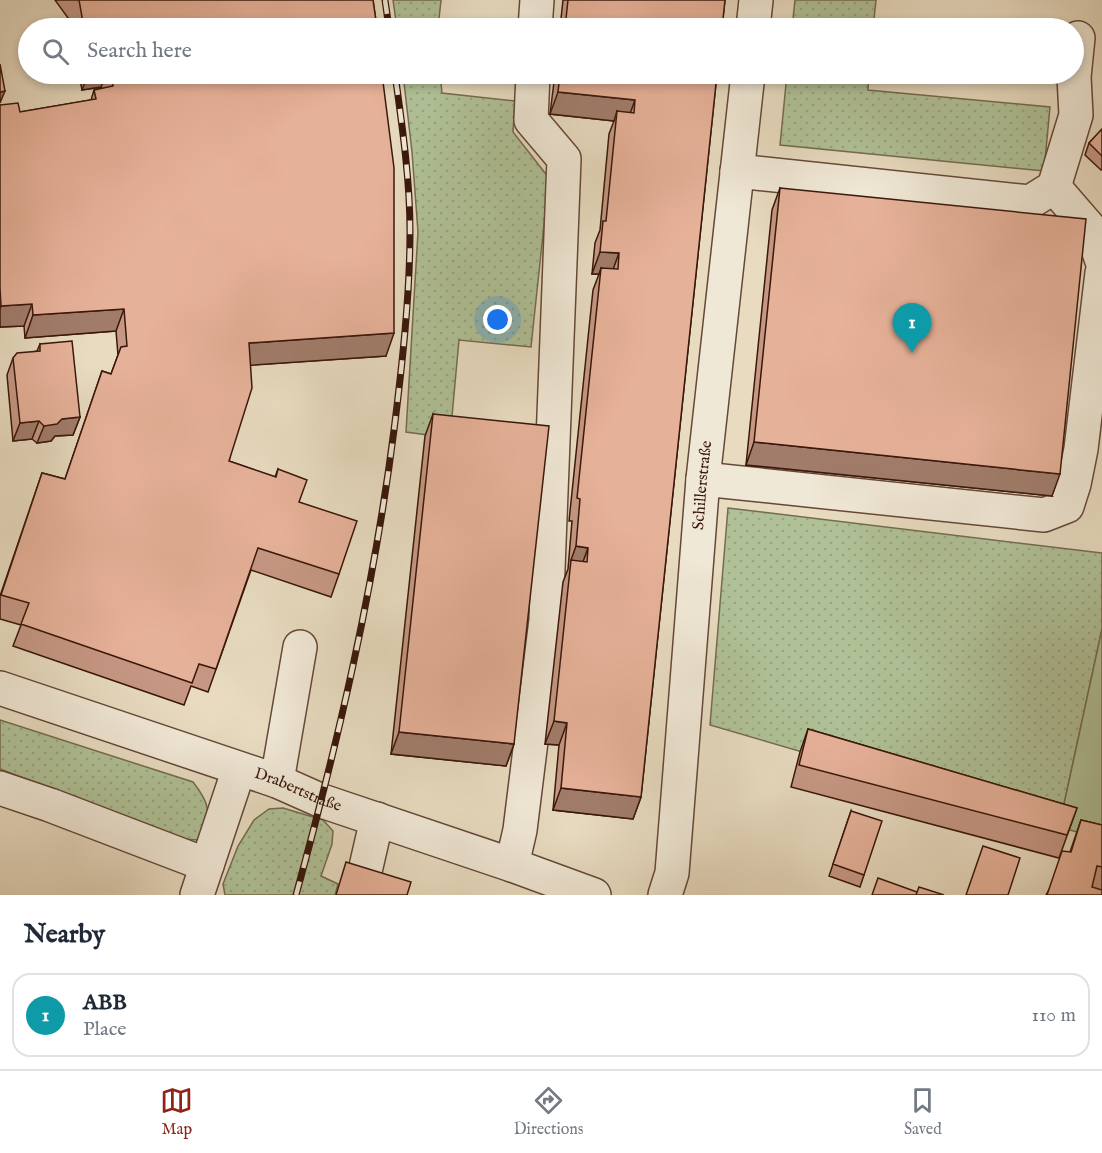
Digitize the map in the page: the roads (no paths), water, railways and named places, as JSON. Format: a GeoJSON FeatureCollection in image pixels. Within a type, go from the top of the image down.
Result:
{"type":"FeatureCollection","features":[{"type":"Feature","properties":{"kind":"street"},"geometry":{"type":"LineString","coordinates":[[536,18],[537,0]]}},
{"type":"Feature","properties":{"kind":"street"},"geometry":{"type":"LineString","coordinates":[[754,18],[756,0]]}},
{"type":"Feature","properties":{"kind":"street"},"geometry":{"type":"LineString","coordinates":[[512,865],[520,830],[546,620],[564,159],[531,120],[533,84]]}},
{"type":"Feature","properties":{"kind":"street","name":"Schillerstraße"},"geometry":{"type":"LineString","coordinates":[[665,895],[672,873],[703,479],[747,84]]}},
{"type":"Feature","properties":{"kind":"street"},"geometry":{"type":"LineString","coordinates":[[737,171],[1030,202],[1054,188],[1076,115],[1074,84]]}},
{"type":"Feature","properties":{"kind":"street"},"geometry":{"type":"LineString","coordinates":[[1054,188],[1092,231],[1102,261]]}},
{"type":"Feature","properties":{"kind":"street"},"geometry":{"type":"LineString","coordinates":[[703,479],[1044,515],[1067,506],[1081,448],[1102,273]]}},
{"type":"Feature","properties":{"kind":"street"},"geometry":{"type":"LineString","coordinates":[[277,781],[300,648]]}},
{"type":"Feature","properties":{"kind":"street","name":"Drabertstraße"},"geometry":{"type":"LineString","coordinates":[[0,688],[277,781],[322,801],[594,895]]}},
{"type":"Feature","properties":{"kind":"street"},"geometry":{"type":"LineString","coordinates":[[0,788],[50,805],[202,880],[239,769]]}},
{"type":"Feature","properties":{"kind":"street"},"geometry":{"type":"LineString","coordinates":[[363,880],[377,819]]}},
{"type":"Feature","properties":{"kind":"railway"},"geometry":{"type":"LineString","coordinates":[[385,0],[388,18]]}},
{"type":"Feature","properties":{"kind":"railway"},"geometry":{"type":"LineString","coordinates":[[296,895],[340,722],[365,606],[386,489],[397,406],[407,306],[410,211],[396,84]]}},
{"type":"Feature","properties":{"kind":"place","name":"ABB"},"geometry":{"type":"Point","coordinates":[912,353]}}]}
